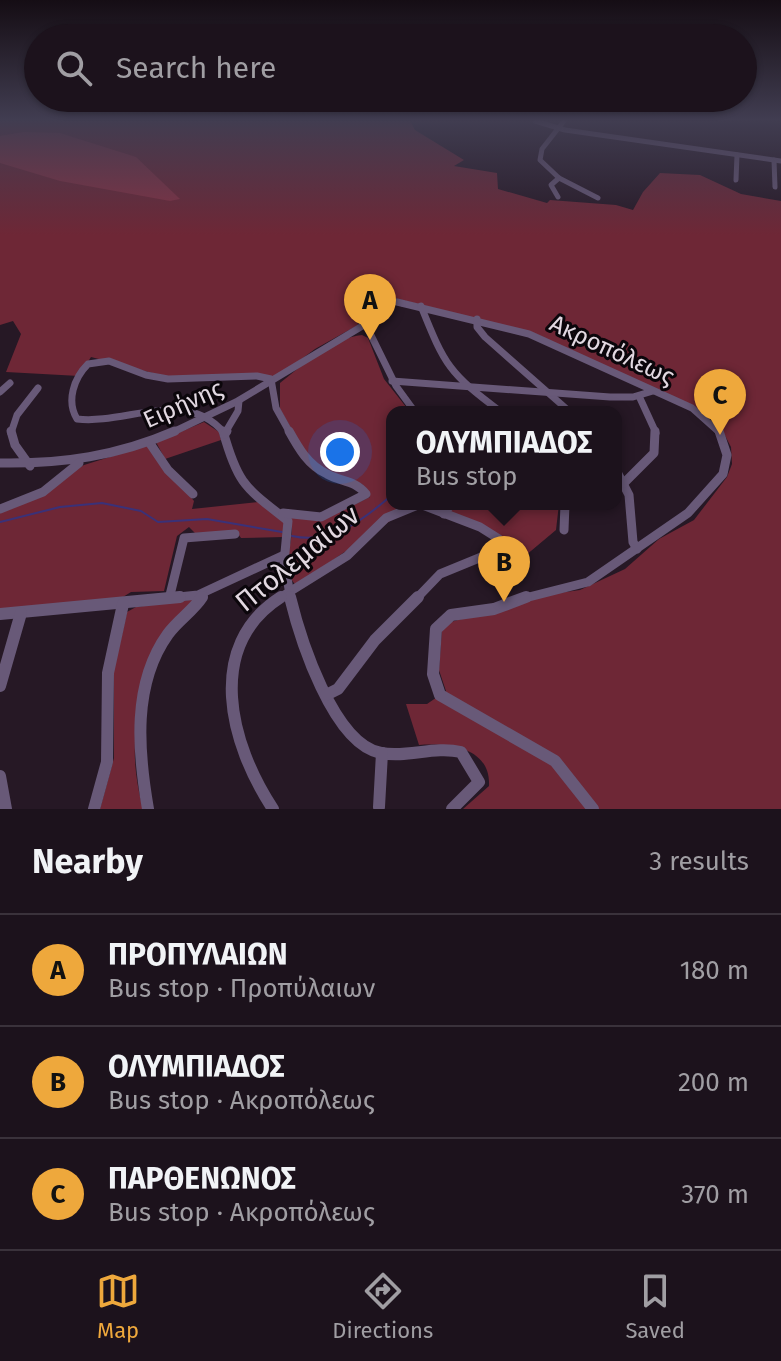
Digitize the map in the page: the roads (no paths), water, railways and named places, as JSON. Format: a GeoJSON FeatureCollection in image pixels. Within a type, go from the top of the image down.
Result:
{"type":"FeatureCollection","features":[{"type":"Feature","properties":{"kind":"street"},"geometry":{"type":"LineString","coordinates":[[540,159],[559,178],[598,198]]}},
{"type":"Feature","properties":{"kind":"street"},"geometry":{"type":"LineString","coordinates":[[736,180],[737,159]]}},
{"type":"Feature","properties":{"kind":"street"},"geometry":{"type":"LineString","coordinates":[[775,187],[778,161]]}},
{"type":"Feature","properties":{"kind":"street"},"geometry":{"type":"LineString","coordinates":[[558,197],[551,185],[559,178]]}},
{"type":"Feature","properties":{"kind":"street","name":"Ακροπόλεως"},"geometry":{"type":"LineString","coordinates":[[364,325],[347,302],[368,292],[535,336],[712,422],[724,439],[727,458],[723,474],[695,506],[583,585],[541,591],[498,608],[448,616],[436,629],[433,674],[436,690],[445,700],[555,761],[593,809]]}},
{"type":"Feature","properties":{"kind":"street"},"geometry":{"type":"LineString","coordinates":[[421,306],[440,356],[468,388],[493,406]]}},
{"type":"Feature","properties":{"kind":"street"},"geometry":{"type":"LineString","coordinates":[[477,319],[477,327],[488,341],[564,406]]}},
{"type":"Feature","properties":{"kind":"street"},"geometry":{"type":"LineString","coordinates":[[364,325],[392,381],[411,406]]}},
{"type":"Feature","properties":{"kind":"street","name":"Ειρήνης"},"geometry":{"type":"LineString","coordinates":[[0,463],[30,466],[79,463],[149,442],[239,401],[364,325]]}},
{"type":"Feature","properties":{"kind":"street"},"geometry":{"type":"LineString","coordinates":[[225,434],[206,418],[166,409],[91,421],[77,419],[71,409],[73,393],[84,370],[93,361],[121,364],[155,377],[264,377],[273,382],[276,408],[304,458],[329,476],[359,485],[366,494],[321,517],[283,513],[254,494],[235,473],[229,461],[225,434],[238,411],[239,401]]}},
{"type":"Feature","properties":{"kind":"street"},"geometry":{"type":"LineString","coordinates":[[392,381],[552,394],[639,396],[653,391]]}},
{"type":"Feature","properties":{"kind":"street"},"geometry":{"type":"LineString","coordinates":[[0,392],[10,383]]}},
{"type":"Feature","properties":{"kind":"street"},"geometry":{"type":"LineString","coordinates":[[30,466],[11,434],[18,414],[38,388]]}},
{"type":"Feature","properties":{"kind":"street"},"geometry":{"type":"LineString","coordinates":[[624,483],[646,466],[657,447],[656,424],[639,396]]}},
{"type":"Feature","properties":{"kind":"street"},"geometry":{"type":"LineString","coordinates":[[149,442],[168,470],[193,494]]}},
{"type":"Feature","properties":{"kind":"street"},"geometry":{"type":"LineString","coordinates":[[0,509],[30,498],[79,463]]}},
{"type":"Feature","properties":{"kind":"street"},"geometry":{"type":"LineString","coordinates":[[622,480],[632,511],[633,542],[637,549]]}},
{"type":"Feature","properties":{"kind":"street","name":"Πτολεμαίων"},"geometry":{"type":"LineString","coordinates":[[273,809],[260,789],[241,741],[236,717],[234,661],[237,643],[247,626],[347,556],[383,520],[406,510]]}},
{"type":"Feature","properties":{"kind":"street"},"geometry":{"type":"LineString","coordinates":[[326,695],[338,689],[375,640],[440,574],[501,549],[500,540],[490,532],[450,510]]}},
{"type":"Feature","properties":{"kind":"street"},"geometry":{"type":"LineString","coordinates":[[564,530],[565,510]]}},
{"type":"Feature","properties":{"kind":"street"},"geometry":{"type":"LineString","coordinates":[[283,513],[290,527],[284,555],[291,593],[313,668],[326,695],[354,739],[382,753],[453,750],[465,757],[479,782],[452,809]]}},
{"type":"Feature","properties":{"kind":"street"},"geometry":{"type":"LineString","coordinates":[[169,599],[184,538],[235,534]]}},
{"type":"Feature","properties":{"kind":"street"},"geometry":{"type":"LineString","coordinates":[[0,614],[203,594],[284,555]]}},
{"type":"Feature","properties":{"kind":"street"},"geometry":{"type":"LineString","coordinates":[[148,809],[139,748],[146,692],[166,637],[203,594]]}},
{"type":"Feature","properties":{"kind":"street"},"geometry":{"type":"LineString","coordinates":[[94,809],[107,762],[108,673],[123,604]]}},
{"type":"Feature","properties":{"kind":"street"},"geometry":{"type":"LineString","coordinates":[[0,686],[21,613]]}},
{"type":"Feature","properties":{"kind":"street"},"geometry":{"type":"LineString","coordinates":[[379,807],[382,753]]}},
{"type":"Feature","properties":{"kind":"street"},"geometry":{"type":"LineString","coordinates":[[0,776],[6,809]]}},
{"type":"Feature","properties":{"kind":"waterway"},"geometry":{"type":"LineString","coordinates":[[292,536],[307,538],[334,534],[386,500]]}},
{"type":"Feature","properties":{"kind":"waterway"},"geometry":{"type":"LineString","coordinates":[[0,522],[60,507],[102,503],[141,511],[158,522],[207,519],[282,532]]}},
{"type":"Feature","properties":{"kind":"place","name":"ΠΡΟΠΥΛΑΙΩΝ"},"geometry":{"type":"Point","coordinates":[370,340]}},
{"type":"Feature","properties":{"kind":"place","name":"ΠΑΡΘΕΝΩΝΟΣ"},"geometry":{"type":"Point","coordinates":[720,435]}},
{"type":"Feature","properties":{"kind":"place","name":"ΟΛΥΜΠΙΑΔΟΣ"},"geometry":{"type":"Point","coordinates":[504,602]}}]}
